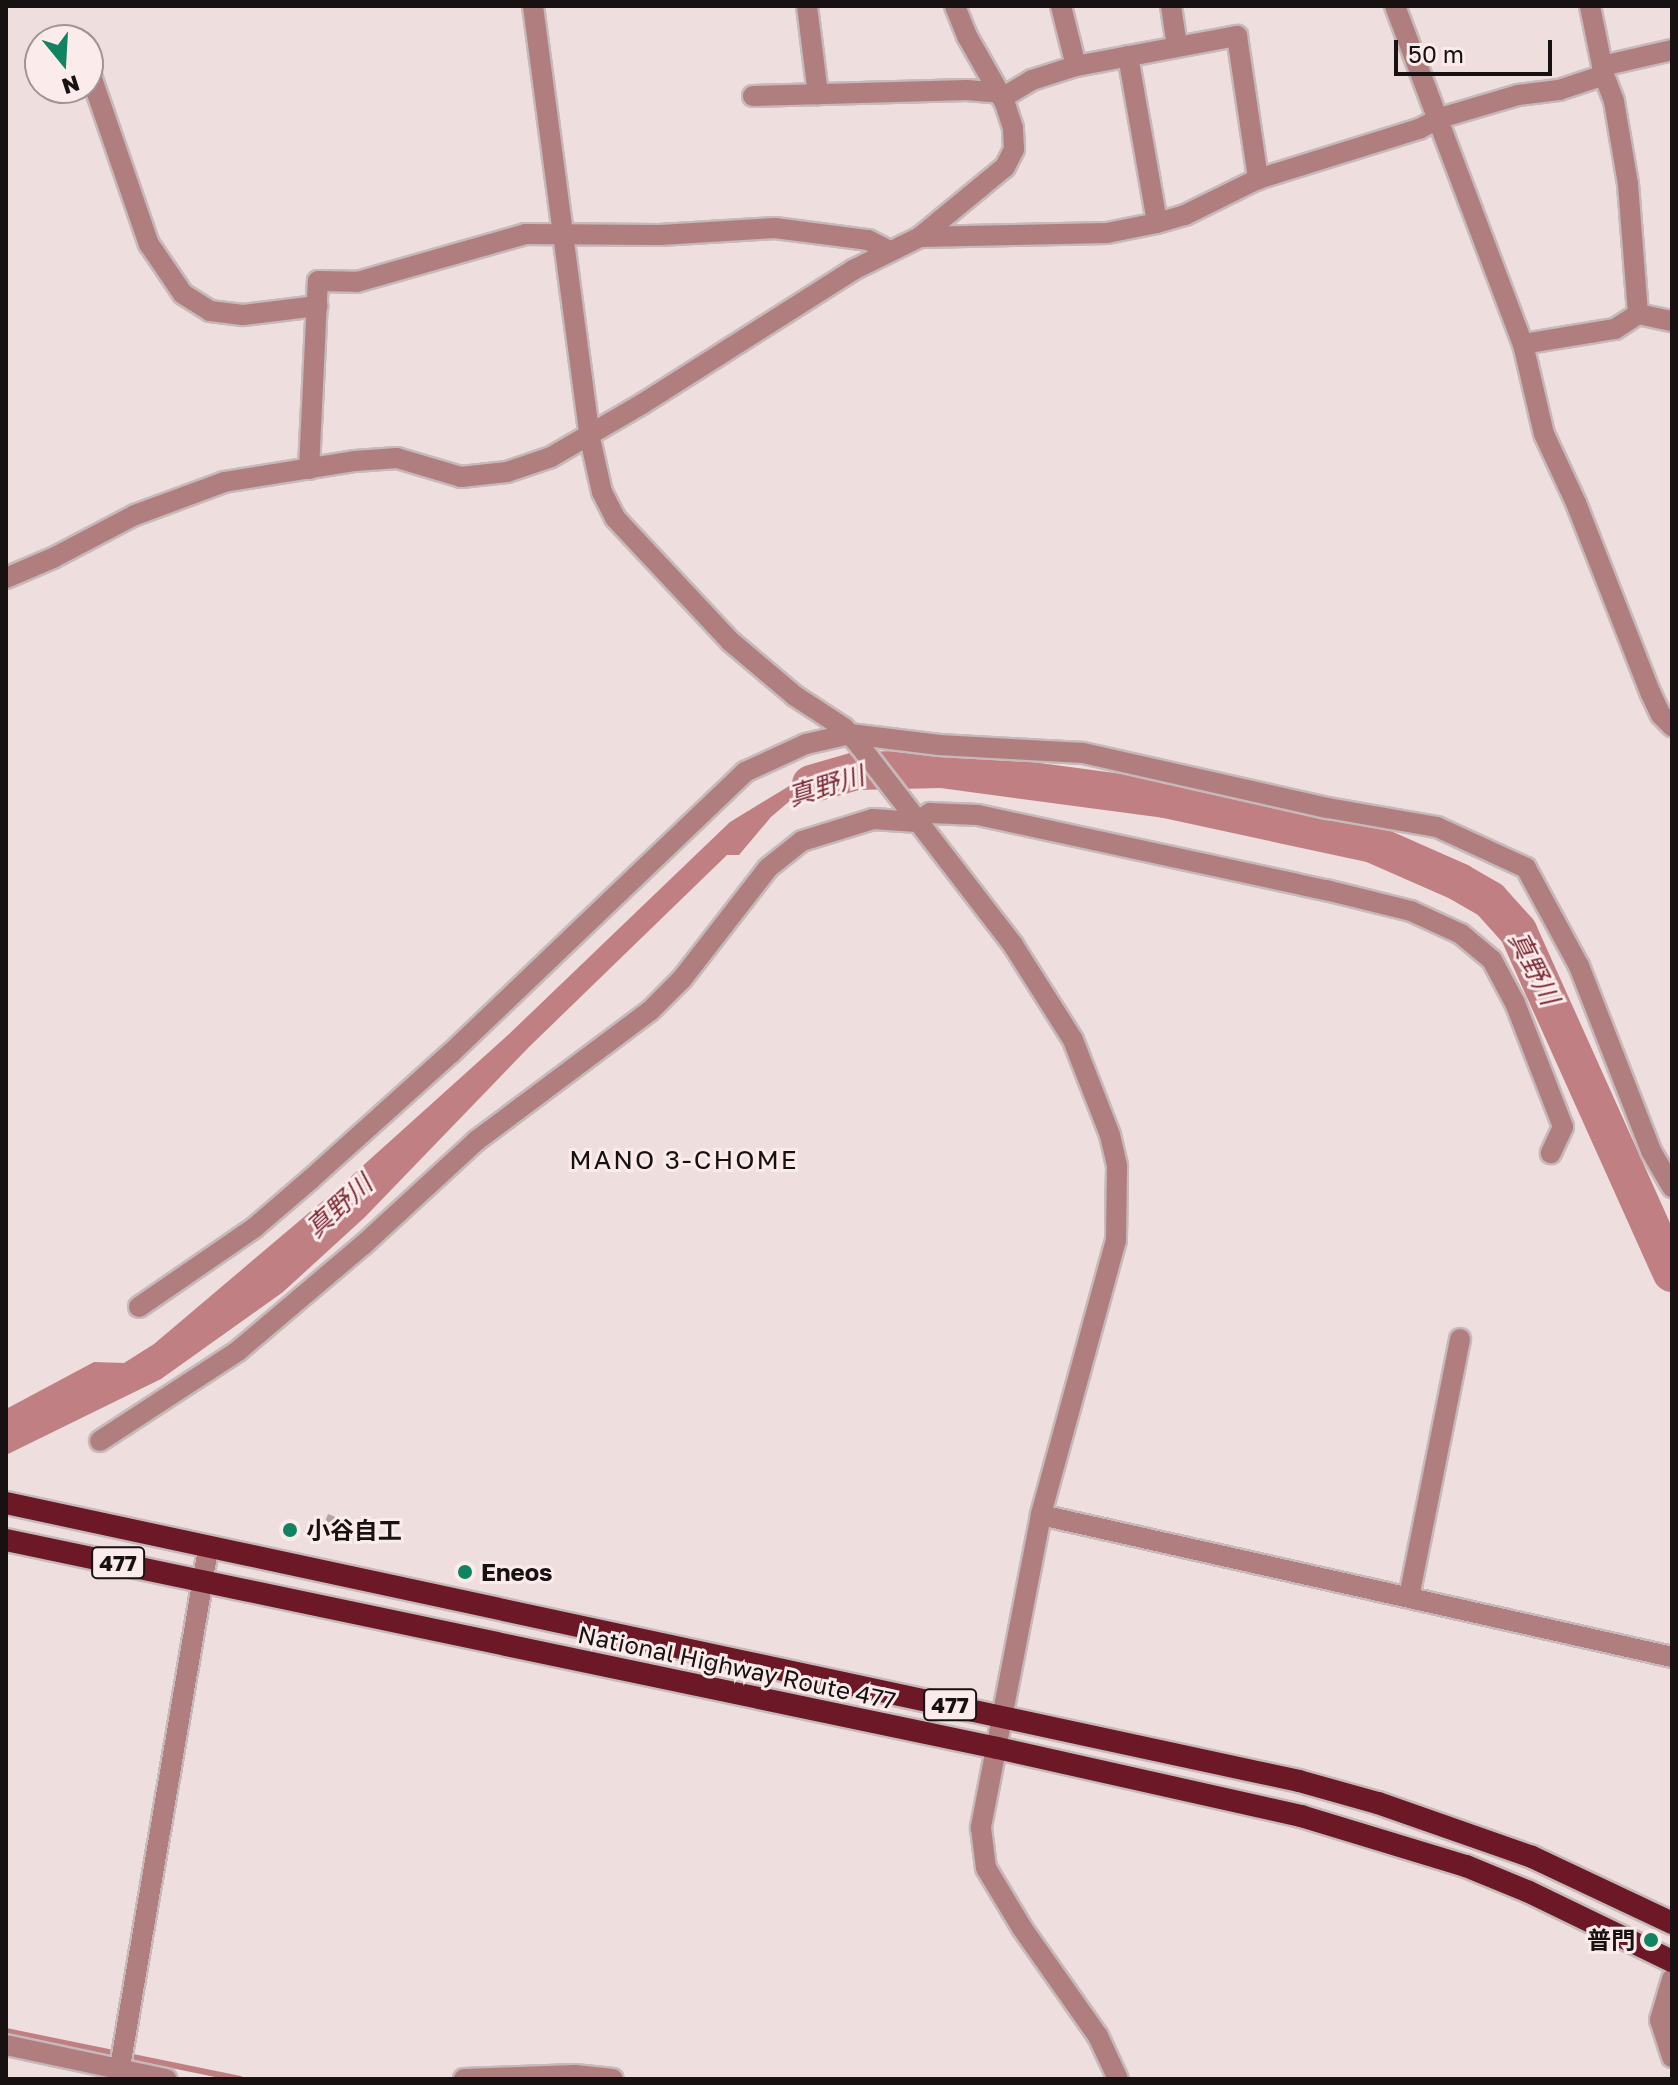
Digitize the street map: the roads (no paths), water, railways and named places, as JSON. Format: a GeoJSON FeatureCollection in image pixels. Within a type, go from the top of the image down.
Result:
{"type":"FeatureCollection","features":[{"type":"Feature","properties":{"kind":"highway","name":"National Highway Route 477"},"geometry":{"type":"LineString","coordinates":[[12,1505],[1219,1761],[1378,1803],[1532,1857],[1672,1923]]}},
{"type":"Feature","properties":{"kind":"highway","name":"National Highway Route 477"},"geometry":{"type":"LineString","coordinates":[[6,1540],[997,1748],[1301,1816],[1405,1845],[1529,1892],[1672,1961]]}},
{"type":"Feature","properties":{"kind":"street"},"geometry":{"type":"LineString","coordinates":[[533,6],[589,434],[602,492],[615,518],[730,641],[795,696],[855,740],[1013,945],[1073,1040],[1110,1135],[1117,1166],[1116,1240],[1041,1515],[981,1828],[986,1868],[1022,1928],[1098,2036],[1118,2079]]}},
{"type":"Feature","properties":{"kind":"street"},"geometry":{"type":"LineString","coordinates":[[807,6],[818,94]]}},
{"type":"Feature","properties":{"kind":"street"},"geometry":{"type":"LineString","coordinates":[[6,578],[181,495],[224,482],[397,458],[461,477],[507,472],[551,457],[890,251],[920,237],[1005,167],[1014,149],[1013,128],[1000,95],[967,36],[955,6]]}},
{"type":"Feature","properties":{"kind":"street"},"geometry":{"type":"LineString","coordinates":[[1061,6],[1076,66]]}},
{"type":"Feature","properties":{"kind":"street"},"geometry":{"type":"LineString","coordinates":[[1171,6],[1177,46]]}},
{"type":"Feature","properties":{"kind":"street"},"geometry":{"type":"LineString","coordinates":[[1395,6],[1440,118],[1523,344],[1544,434],[1576,503],[1651,694],[1661,715],[1672,726]]}},
{"type":"Feature","properties":{"kind":"street"},"geometry":{"type":"LineString","coordinates":[[1590,6],[1603,70],[1614,101],[1628,184],[1638,314]]}},
{"type":"Feature","properties":{"kind":"street"},"geometry":{"type":"LineString","coordinates":[[753,96],[967,90],[1000,95],[1032,80],[1076,66],[1237,36],[1258,179]]}},
{"type":"Feature","properties":{"kind":"street"},"geometry":{"type":"LineString","coordinates":[[920,237],[1093,233],[1157,223],[1185,215],[1258,179],[1419,129],[1440,118],[1518,95],[1559,90],[1603,70],[1672,50]]}},
{"type":"Feature","properties":{"kind":"street"},"geometry":{"type":"LineString","coordinates":[[1128,56],[1157,223]]}},
{"type":"Feature","properties":{"kind":"street"},"geometry":{"type":"LineString","coordinates":[[101,104],[149,244],[183,294],[210,311],[243,315],[292,306],[317,306]]}},
{"type":"Feature","properties":{"kind":"street"},"geometry":{"type":"LineString","coordinates":[[309,469],[318,281],[357,282],[525,234],[660,235],[775,228],[868,240],[890,251]]}},
{"type":"Feature","properties":{"kind":"street"},"geometry":{"type":"LineString","coordinates":[[1523,344],[1615,329],[1638,314],[1672,321]]}},
{"type":"Feature","properties":{"kind":"street"},"geometry":{"type":"LineString","coordinates":[[139,1307],[254,1228],[311,1179],[462,1042],[745,772],[806,744],[855,740],[1083,753],[1328,808],[1437,827],[1526,868],[1579,966],[1651,1151],[1672,1187]]}},
{"type":"Feature","properties":{"kind":"street"},"geometry":{"type":"LineString","coordinates":[[100,1441],[238,1351],[363,1245],[476,1141],[650,1011],[682,979],[768,868],[802,841],[873,819],[930,813],[978,815],[1326,890],[1411,911],[1461,934],[1492,960],[1515,1003],[1563,1127],[1551,1153]]}},
{"type":"Feature","properties":{"kind":"street"},"geometry":{"type":"LineString","coordinates":[[1409,1597],[1460,1339]]}},
{"type":"Feature","properties":{"kind":"street"},"geometry":{"type":"LineString","coordinates":[[1041,1515],[1672,1657]]}},
{"type":"Feature","properties":{"kind":"street"},"geometry":{"type":"LineString","coordinates":[[119,2074],[208,1549]]}},
{"type":"Feature","properties":{"kind":"street"},"geometry":{"type":"LineString","coordinates":[[1672,1979],[1660,2020],[1672,2057]]}},
{"type":"Feature","properties":{"kind":"street"},"geometry":{"type":"LineString","coordinates":[[6,2045],[119,2074],[166,2079]]}},
{"type":"Feature","properties":{"kind":"street"},"geometry":{"type":"LineString","coordinates":[[464,2079],[575,2075],[613,2079]]}},
{"type":"Feature","properties":{"kind":"water"},"geometry":{"type":"Polygon","coordinates":[[[858,765],[866,775],[798,794],[771,817],[739,855],[727,855],[529,1047],[365,1217],[283,1292],[161,1379],[6,1455],[6,1409],[94,1362],[124,1363],[154,1344],[337,1189],[508,1035],[730,822],[804,777],[858,765]]]}},
{"type":"Feature","properties":{"kind":"waterway","name":"真野川"},"geometry":{"type":"LineString","coordinates":[[811,784],[856,771],[941,769],[1165,799],[1373,844],[1459,882],[1490,900],[1518,931],[1672,1273]]}},
{"type":"Feature","properties":{"kind":"waterway"},"geometry":{"type":"LineString","coordinates":[[6,2031],[240,2079]]}},
{"type":"Feature","properties":{"kind":"place","name":"小谷自工"},"geometry":{"type":"Point","coordinates":[290,1530]}},
{"type":"Feature","properties":{"kind":"place","name":"Eneos"},"geometry":{"type":"Point","coordinates":[465,1572]}},
{"type":"Feature","properties":{"kind":"place","name":"普門"},"geometry":{"type":"Point","coordinates":[1651,1940]}},
{"type":"Feature","properties":{"kind":"district","name":"MANO 3-CHOME"},"geometry":{"type":"Point","coordinates":[684,1160]}}]}
